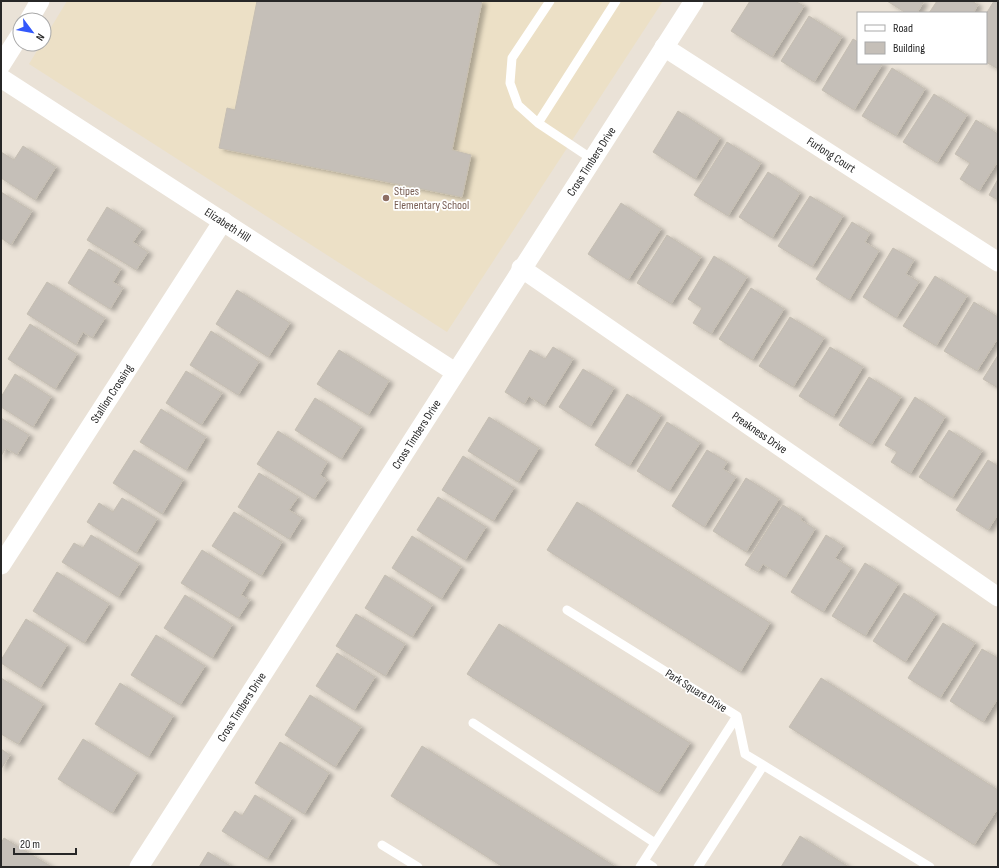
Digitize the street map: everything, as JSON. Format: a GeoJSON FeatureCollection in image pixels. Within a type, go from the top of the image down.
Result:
{"type":"FeatureCollection","features":[{"type":"Feature","properties":{"kind":"street"},"geometry":{"type":"LineString","coordinates":[[34,12],[40,1]]}},
{"type":"Feature","properties":{"kind":"street","name":"Cross Timbers Drive"},"geometry":{"type":"LineString","coordinates":[[139,867],[521,268],[694,1]]}},
{"type":"Feature","properties":{"kind":"street"},"geometry":{"type":"LineString","coordinates":[[1,65],[12,47]]}},
{"type":"Feature","properties":{"kind":"street","name":"Furlong Court"},"geometry":{"type":"LineString","coordinates":[[664,47],[998,262]]}},
{"type":"Feature","properties":{"kind":"street","name":"Elizabeth Hill"},"geometry":{"type":"LineString","coordinates":[[1,78],[455,372]]}},
{"type":"Feature","properties":{"kind":"street","name":"Stallion Crossing"},"geometry":{"type":"LineString","coordinates":[[1,565],[223,221]]}},
{"type":"Feature","properties":{"kind":"street","name":"Preakness Drive"},"geometry":{"type":"LineString","coordinates":[[521,268],[998,597]]}},
{"type":"Feature","properties":{"kind":"lane"},"geometry":{"type":"LineString","coordinates":[[550,1],[512,58],[510,83],[518,105],[538,123],[592,159]]}},
{"type":"Feature","properties":{"kind":"lane"},"geometry":{"type":"LineString","coordinates":[[538,123],[616,1]]}},
{"type":"Feature","properties":{"kind":"lane","name":"Park Square Drive"},"geometry":{"type":"LineString","coordinates":[[567,610],[737,716],[642,864]]}},
{"type":"Feature","properties":{"kind":"lane"},"geometry":{"type":"LineString","coordinates":[[737,716],[745,754],[930,867]]}},
{"type":"Feature","properties":{"kind":"lane"},"geometry":{"type":"LineString","coordinates":[[473,723],[655,843]]}},
{"type":"Feature","properties":{"kind":"lane"},"geometry":{"type":"LineString","coordinates":[[698,867],[763,766]]}},
{"type":"Feature","properties":{"kind":"lane"},"geometry":{"type":"LineString","coordinates":[[382,844],[418,867]]}},
{"type":"Feature","properties":{"kind":"lane"},"geometry":{"type":"LineString","coordinates":[[642,864],[653,867]]}},
{"type":"Feature","properties":{"kind":"shaded area","name":"Stipes Elementary School"},"geometry":{"type":"Polygon","coordinates":[[[67,1],[663,1],[447,332],[29,64],[36,52],[52,52],[52,26],[67,1]]]}},
{"type":"Feature","properties":{"kind":"building"},"geometry":{"type":"Polygon","coordinates":[[[257,1],[482,1],[452,150],[471,155],[462,197],[219,148],[227,108],[235,110],[257,1]]]}},
{"type":"Feature","properties":{"kind":"building"},"geometry":{"type":"Polygon","coordinates":[[[750,1],[795,1],[804,6],[772,57],[731,31],[750,1]]]}},
{"type":"Feature","properties":{"kind":"building"},"geometry":{"type":"Polygon","coordinates":[[[887,1],[924,1],[918,12],[904,12],[887,1]]]}},
{"type":"Feature","properties":{"kind":"building"},"geometry":{"type":"Polygon","coordinates":[[[937,1],[972,1],[978,5],[974,12],[930,12],[937,1]]]}},
{"type":"Feature","properties":{"kind":"building"},"geometry":{"type":"Polygon","coordinates":[[[994,1],[998,2],[998,69],[987,63],[987,12],[994,1]]]}},
{"type":"Feature","properties":{"kind":"building"},"geometry":{"type":"Polygon","coordinates":[[[809,16],[842,37],[814,82],[781,61],[809,16]]]}},
{"type":"Feature","properties":{"kind":"building"},"geometry":{"type":"Polygon","coordinates":[[[853,39],[857,41],[857,64],[882,64],[854,110],[822,90],[853,39]]]}},
{"type":"Feature","properties":{"kind":"building"},"geometry":{"type":"Polygon","coordinates":[[[892,68],[925,89],[896,136],[862,116],[892,68]]]}},
{"type":"Feature","properties":{"kind":"building"},"geometry":{"type":"Polygon","coordinates":[[[934,94],[967,115],[937,163],[903,142],[934,94]]]}},
{"type":"Feature","properties":{"kind":"building"},"geometry":{"type":"Polygon","coordinates":[[[678,111],[720,138],[695,179],[653,152],[678,111]]]}},
{"type":"Feature","properties":{"kind":"building"},"geometry":{"type":"Polygon","coordinates":[[[976,120],[998,134],[998,161],[979,191],[960,179],[970,163],[955,154],[976,120]]]}},
{"type":"Feature","properties":{"kind":"building"},"geometry":{"type":"Polygon","coordinates":[[[727,142],[761,163],[728,216],[694,195],[727,142]]]}},
{"type":"Feature","properties":{"kind":"building"},"geometry":{"type":"Polygon","coordinates":[[[23,146],[56,167],[35,200],[1,178],[1,152],[14,160],[23,146]]]}},
{"type":"Feature","properties":{"kind":"building"},"geometry":{"type":"Polygon","coordinates":[[[768,172],[800,193],[772,238],[739,217],[768,172]]]}},
{"type":"Feature","properties":{"kind":"building"},"geometry":{"type":"Polygon","coordinates":[[[998,179],[998,200],[989,195],[998,179]]]}},
{"type":"Feature","properties":{"kind":"building"},"geometry":{"type":"Polygon","coordinates":[[[1,192],[32,211],[11,245],[1,238],[1,192]]]}},
{"type":"Feature","properties":{"kind":"building"},"geometry":{"type":"Polygon","coordinates":[[[810,196],[843,216],[812,267],[778,246],[810,196]]]}},
{"type":"Feature","properties":{"kind":"building"},"geometry":{"type":"Polygon","coordinates":[[[621,203],[661,229],[628,280],[588,254],[621,203]]]}},
{"type":"Feature","properties":{"kind":"building"},"geometry":{"type":"Polygon","coordinates":[[[107,207],[142,229],[133,242],[148,252],[136,270],[87,240],[107,207]]]}},
{"type":"Feature","properties":{"kind":"building"},"geometry":{"type":"Polygon","coordinates":[[[852,222],[870,233],[865,242],[879,251],[849,300],[816,279],[852,222]]]}},
{"type":"Feature","properties":{"kind":"building"},"geometry":{"type":"Polygon","coordinates":[[[667,235],[701,257],[671,304],[637,283],[667,235]]]}},
{"type":"Feature","properties":{"kind":"building"},"geometry":{"type":"Polygon","coordinates":[[[893,248],[914,260],[906,274],[919,282],[896,318],[863,297],[893,248]]]}},
{"type":"Feature","properties":{"kind":"building"},"geometry":{"type":"Polygon","coordinates":[[[89,249],[121,269],[113,282],[123,288],[110,309],[68,283],[89,249]]]}},
{"type":"Feature","properties":{"kind":"building"},"geometry":{"type":"Polygon","coordinates":[[[714,256],[747,277],[711,334],[693,323],[702,308],[688,299],[714,256]]]}},
{"type":"Feature","properties":{"kind":"building"},"geometry":{"type":"Polygon","coordinates":[[[935,276],[967,296],[936,346],[903,326],[935,276]]]}},
{"type":"Feature","properties":{"kind":"building"},"geometry":{"type":"Polygon","coordinates":[[[47,282],[105,318],[92,338],[83,332],[76,345],[27,314],[47,282]]]}},
{"type":"Feature","properties":{"kind":"building"},"geometry":{"type":"Polygon","coordinates":[[[751,288],[784,309],[752,360],[719,339],[751,288]]]}},
{"type":"Feature","properties":{"kind":"building"},"geometry":{"type":"Polygon","coordinates":[[[237,290],[290,323],[268,357],[216,324],[237,290]]]}},
{"type":"Feature","properties":{"kind":"building"},"geometry":{"type":"Polygon","coordinates":[[[974,302],[998,317],[998,338],[977,371],[944,351],[974,302]]]}},
{"type":"Feature","properties":{"kind":"building"},"geometry":{"type":"Polygon","coordinates":[[[790,317],[824,338],[793,387],[759,366],[790,317]]]}},
{"type":"Feature","properties":{"kind":"building"},"geometry":{"type":"Polygon","coordinates":[[[30,324],[77,354],[55,389],[8,359],[30,324]]]}},
{"type":"Feature","properties":{"kind":"building"},"geometry":{"type":"Polygon","coordinates":[[[211,331],[259,362],[238,395],[190,365],[211,331]]]}},
{"type":"Feature","properties":{"kind":"building"},"geometry":{"type":"Polygon","coordinates":[[[553,347],[573,359],[544,406],[529,396],[524,404],[505,392],[530,350],[545,359],[553,347]]]}},
{"type":"Feature","properties":{"kind":"building"},"geometry":{"type":"Polygon","coordinates":[[[830,347],[863,367],[833,417],[799,396],[830,347]]]}},
{"type":"Feature","properties":{"kind":"building"},"geometry":{"type":"Polygon","coordinates":[[[339,350],[389,381],[368,415],[317,384],[339,350]]]}},
{"type":"Feature","properties":{"kind":"building"},"geometry":{"type":"Polygon","coordinates":[[[998,355],[998,388],[983,379],[998,355]]]}},
{"type":"Feature","properties":{"kind":"building"},"geometry":{"type":"Polygon","coordinates":[[[583,369],[614,388],[590,427],[559,407],[583,369]]]}},
{"type":"Feature","properties":{"kind":"building"},"geometry":{"type":"Polygon","coordinates":[[[186,371],[222,393],[201,425],[166,403],[186,371]]]}},
{"type":"Feature","properties":{"kind":"building"},"geometry":{"type":"Polygon","coordinates":[[[15,374],[51,397],[33,427],[1,407],[1,397],[15,374]]]}},
{"type":"Feature","properties":{"kind":"building"},"geometry":{"type":"Polygon","coordinates":[[[869,377],[901,397],[871,445],[839,425],[869,377]]]}},
{"type":"Feature","properties":{"kind":"building"},"geometry":{"type":"Polygon","coordinates":[[[627,394],[661,415],[629,466],[595,445],[627,394]]]}},
{"type":"Feature","properties":{"kind":"building"},"geometry":{"type":"Polygon","coordinates":[[[915,397],[945,417],[910,474],[891,462],[897,452],[885,445],[915,397]]]}},
{"type":"Feature","properties":{"kind":"building"},"geometry":{"type":"Polygon","coordinates":[[[315,398],[361,427],[341,459],[295,430],[315,398]]]}},
{"type":"Feature","properties":{"kind":"building"},"geometry":{"type":"Polygon","coordinates":[[[161,409],[206,437],[186,470],[140,442],[161,409]]]}},
{"type":"Feature","properties":{"kind":"building"},"geometry":{"type":"Polygon","coordinates":[[[489,417],[539,448],[518,482],[468,451],[489,417]]]}},
{"type":"Feature","properties":{"kind":"building"},"geometry":{"type":"Polygon","coordinates":[[[1,418],[29,435],[17,455],[6,448],[1,456],[1,418]]]}},
{"type":"Feature","properties":{"kind":"building"},"geometry":{"type":"Polygon","coordinates":[[[667,422],[700,443],[669,491],[637,471],[667,422]]]}},
{"type":"Feature","properties":{"kind":"building"},"geometry":{"type":"Polygon","coordinates":[[[949,430],[982,451],[952,498],[919,477],[949,430]]]}},
{"type":"Feature","properties":{"kind":"building"},"geometry":{"type":"Polygon","coordinates":[[[278,431],[327,462],[320,475],[327,480],[314,499],[257,464],[278,431]]]}},
{"type":"Feature","properties":{"kind":"building"},"geometry":{"type":"Polygon","coordinates":[[[134,450],[183,480],[162,514],[113,483],[134,450]]]}},
{"type":"Feature","properties":{"kind":"building"},"geometry":{"type":"Polygon","coordinates":[[[707,450],[727,462],[723,469],[736,477],[704,527],[672,506],[707,450]]]}},
{"type":"Feature","properties":{"kind":"building"},"geometry":{"type":"Polygon","coordinates":[[[463,456],[514,488],[493,521],[442,490],[463,456]]]}},
{"type":"Feature","properties":{"kind":"building"},"geometry":{"type":"Polygon","coordinates":[[[988,460],[998,466],[998,514],[988,530],[956,510],[988,460]]]}},
{"type":"Feature","properties":{"kind":"building"},"geometry":{"type":"Polygon","coordinates":[[[259,473],[298,497],[289,510],[302,518],[289,539],[238,507],[259,473]]]}},
{"type":"Feature","properties":{"kind":"building"},"geometry":{"type":"Polygon","coordinates":[[[746,478],[779,499],[746,552],[713,531],[746,478]]]}},
{"type":"Feature","properties":{"kind":"building"},"geometry":{"type":"Polygon","coordinates":[[[438,497],[486,527],[465,560],[417,530],[438,497]]]}},
{"type":"Feature","properties":{"kind":"building"},"geometry":{"type":"Polygon","coordinates":[[[122,498],[157,519],[136,553],[87,522],[99,503],[113,512],[122,498]]]}},
{"type":"Feature","properties":{"kind":"building"},"geometry":{"type":"Polygon","coordinates":[[[577,502],[770,623],[740,672],[547,550],[577,502]]]}},
{"type":"Feature","properties":{"kind":"building"},"geometry":{"type":"Polygon","coordinates":[[[783,505],[802,517],[801,520],[815,529],[785,578],[763,564],[758,572],[745,565],[783,505]]]}},
{"type":"Feature","properties":{"kind":"building"},"geometry":{"type":"Polygon","coordinates":[[[234,512],[282,542],[261,576],[212,546],[234,512]]]}},
{"type":"Feature","properties":{"kind":"building"},"geometry":{"type":"Polygon","coordinates":[[[91,535],[139,564],[118,597],[62,562],[74,543],[83,548],[91,535]]]}},
{"type":"Feature","properties":{"kind":"building"},"geometry":{"type":"Polygon","coordinates":[[[826,535],[843,546],[835,558],[851,568],[823,612],[791,592],[826,535]]]}},
{"type":"Feature","properties":{"kind":"building"},"geometry":{"type":"Polygon","coordinates":[[[412,536],[461,567],[441,599],[392,568],[412,536]]]}},
{"type":"Feature","properties":{"kind":"building"},"geometry":{"type":"Polygon","coordinates":[[[202,550],[250,580],[241,595],[250,600],[238,618],[181,583],[202,550]]]}},
{"type":"Feature","properties":{"kind":"building"},"geometry":{"type":"Polygon","coordinates":[[[865,563],[898,584],[865,636],[832,616],[865,563]]]}},
{"type":"Feature","properties":{"kind":"building"},"geometry":{"type":"Polygon","coordinates":[[[57,572],[109,604],[84,643],[33,611],[57,572]]]}},
{"type":"Feature","properties":{"kind":"building"},"geometry":{"type":"Polygon","coordinates":[[[385,575],[432,605],[412,637],[365,608],[385,575]]]}},
{"type":"Feature","properties":{"kind":"building"},"geometry":{"type":"Polygon","coordinates":[[[904,593],[936,614],[905,662],[873,641],[904,593]]]}},
{"type":"Feature","properties":{"kind":"building"},"geometry":{"type":"Polygon","coordinates":[[[185,595],[232,625],[212,658],[164,628],[185,595]]]}},
{"type":"Feature","properties":{"kind":"building"},"geometry":{"type":"Polygon","coordinates":[[[356,614],[405,644],[385,676],[336,646],[356,614]]]}},
{"type":"Feature","properties":{"kind":"building"},"geometry":{"type":"Polygon","coordinates":[[[26,619],[67,645],[40,688],[1,663],[1,660],[26,619]]]}},
{"type":"Feature","properties":{"kind":"building"},"geometry":{"type":"Polygon","coordinates":[[[943,623],[975,643],[940,698],[908,678],[943,623]]]}},
{"type":"Feature","properties":{"kind":"building"},"geometry":{"type":"Polygon","coordinates":[[[499,624],[690,743],[658,793],[467,674],[499,624]]]}},
{"type":"Feature","properties":{"kind":"building"},"geometry":{"type":"Polygon","coordinates":[[[156,635],[205,666],[180,705],[131,675],[156,635]]]}},
{"type":"Feature","properties":{"kind":"building"},"geometry":{"type":"Polygon","coordinates":[[[982,649],[998,658],[998,698],[983,722],[950,701],[982,649]]]}},
{"type":"Feature","properties":{"kind":"building"},"geometry":{"type":"Polygon","coordinates":[[[337,653],[375,677],[354,710],[316,686],[337,653]]]}},
{"type":"Feature","properties":{"kind":"building"},"geometry":{"type":"Polygon","coordinates":[[[1,678],[43,704],[18,744],[1,734],[1,678]]]}},
{"type":"Feature","properties":{"kind":"building"},"geometry":{"type":"Polygon","coordinates":[[[821,678],[998,790],[998,808],[974,845],[789,727],[821,678]]]}},
{"type":"Feature","properties":{"kind":"building"},"geometry":{"type":"Polygon","coordinates":[[[120,683],[173,716],[148,757],[95,724],[120,683]]]}},
{"type":"Feature","properties":{"kind":"building"},"geometry":{"type":"Polygon","coordinates":[[[310,695],[361,727],[335,767],[285,735],[310,695]]]}},
{"type":"Feature","properties":{"kind":"building"},"geometry":{"type":"Polygon","coordinates":[[[83,739],[137,773],[112,813],[58,779],[83,739]]]}},
{"type":"Feature","properties":{"kind":"building"},"geometry":{"type":"Polygon","coordinates":[[[280,742],[329,773],[304,814],[255,783],[280,742]]]}},
{"type":"Feature","properties":{"kind":"building"},"geometry":{"type":"Polygon","coordinates":[[[422,746],[616,867],[503,867],[391,796],[422,746]]]}},
{"type":"Feature","properties":{"kind":"building"},"geometry":{"type":"Polygon","coordinates":[[[1,749],[10,755],[1,769],[1,749]]]}},
{"type":"Feature","properties":{"kind":"building"},"geometry":{"type":"Polygon","coordinates":[[[255,795],[292,818],[267,859],[222,831],[235,811],[242,816],[255,795]]]}},
{"type":"Feature","properties":{"kind":"building"},"geometry":{"type":"Polygon","coordinates":[[[800,836],[849,867],[781,867],[800,836]]]}},
{"type":"Feature","properties":{"kind":"building"},"geometry":{"type":"Polygon","coordinates":[[[4,838],[52,867],[1,867],[1,843],[4,838]]]}},
{"type":"Feature","properties":{"kind":"building"},"geometry":{"type":"Polygon","coordinates":[[[208,852],[232,867],[199,867],[208,852]]]}},
{"type":"Feature","properties":{"kind":"place","name":"Stipes Elementary School"},"geometry":{"type":"Point","coordinates":[386,198]}}]}
